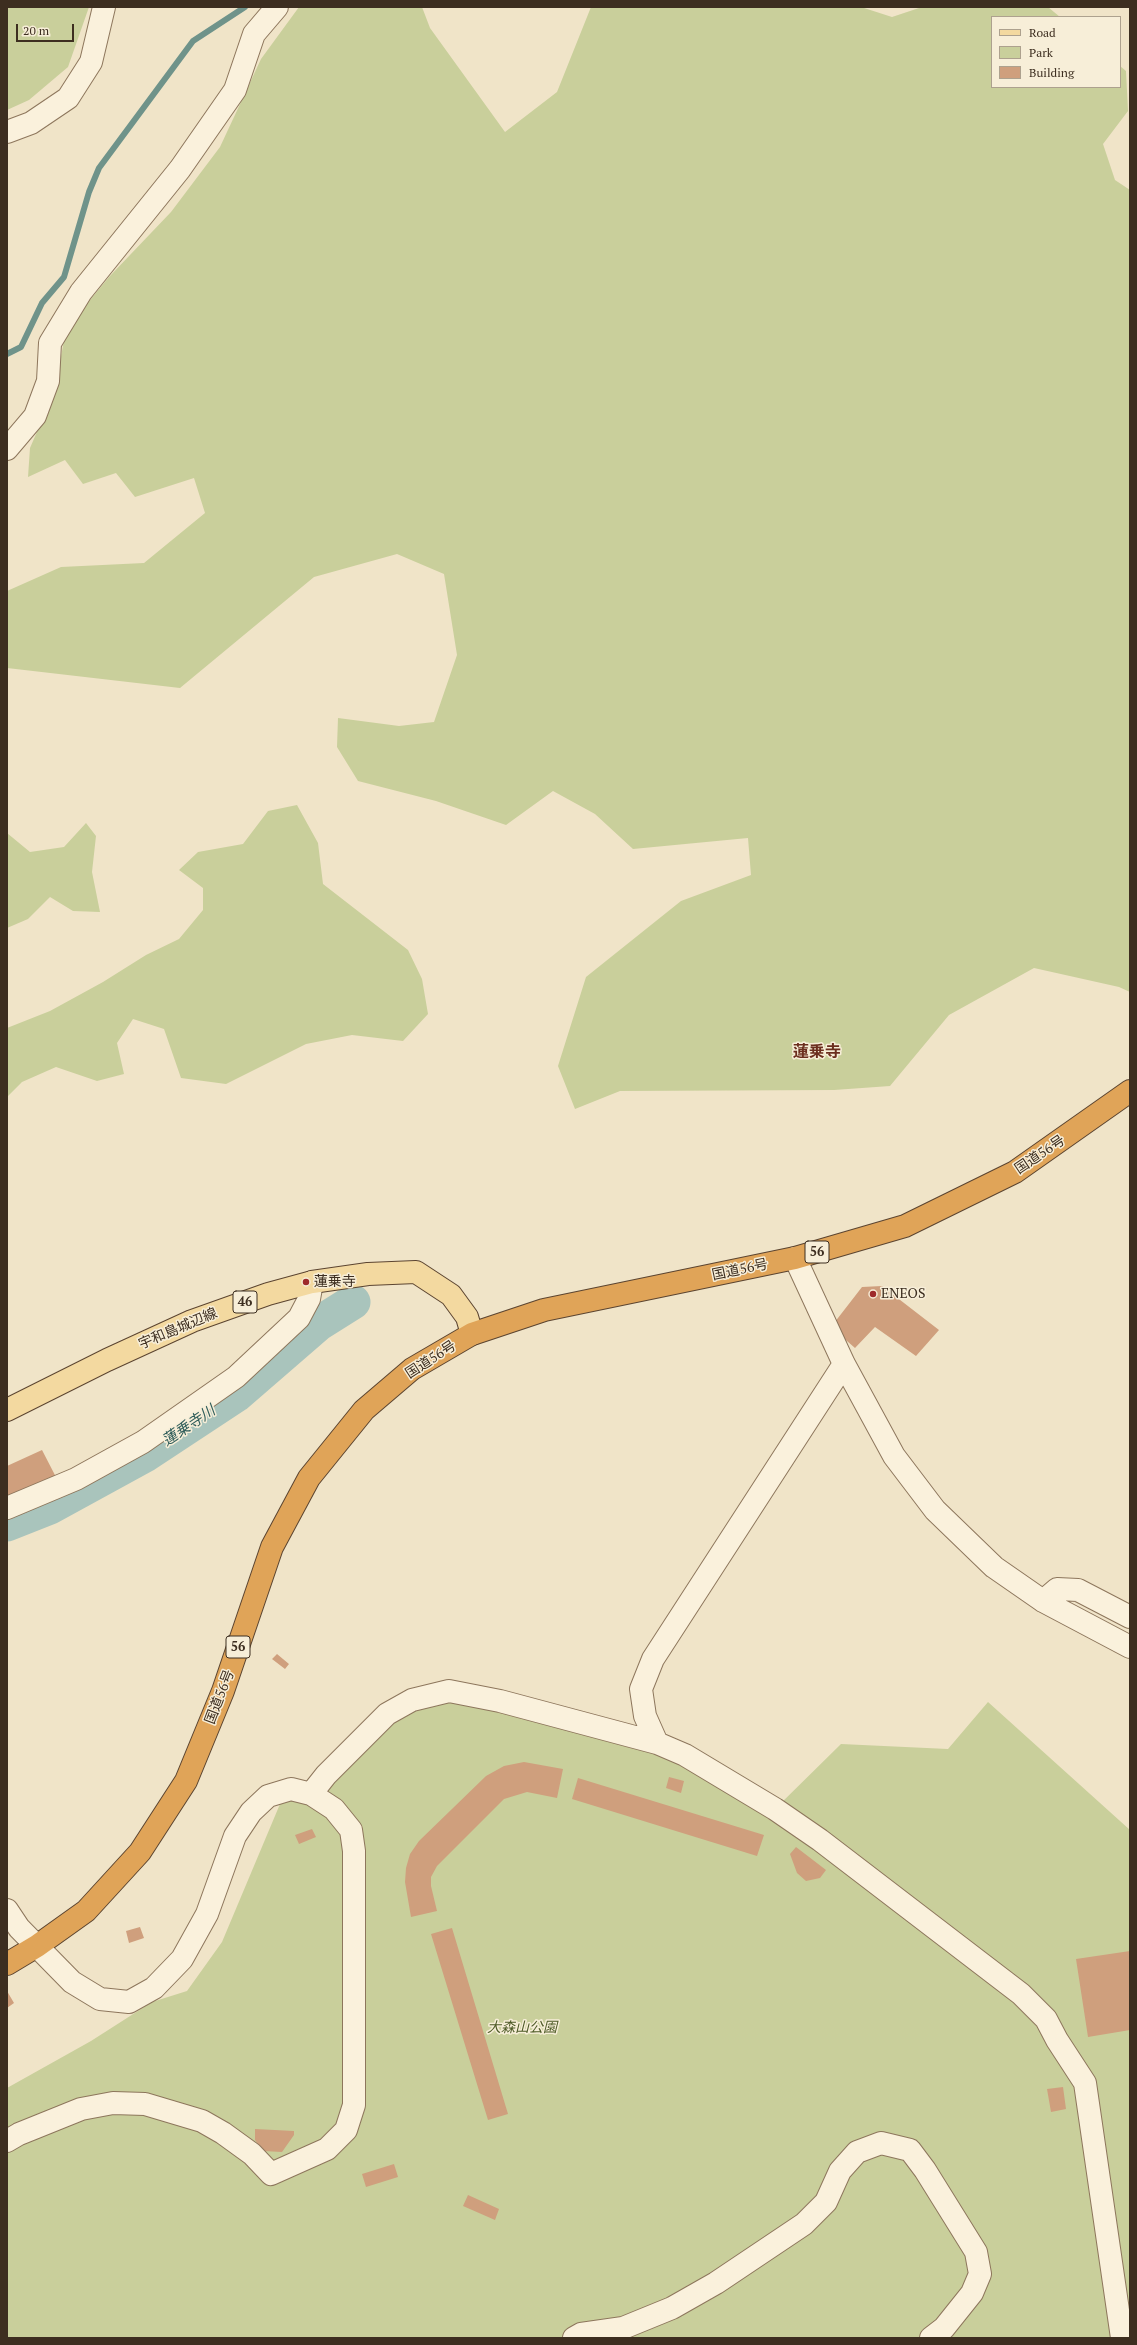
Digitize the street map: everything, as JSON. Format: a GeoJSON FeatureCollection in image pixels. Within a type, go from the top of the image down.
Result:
{"type":"FeatureCollection","features":[{"type":"Feature","properties":{"kind":"highway","name":"国道56号"},"geometry":{"type":"LineString","coordinates":[[7,1964],[37,1946],[86,1911],[140,1852],[186,1781],[223,1691],[272,1547],[309,1478],[364,1410],[412,1369],[472,1334],[544,1310],[794,1258],[905,1226],[1008,1175],[1102,1112],[1130,1091]]}},
{"type":"Feature","properties":{"kind":"main road","name":"宇和島城辺線"},"geometry":{"type":"LineString","coordinates":[[7,1410],[106,1360],[192,1321],[268,1294],[312,1282],[368,1274],[416,1272],[451,1295],[467,1317],[472,1334]]}},
{"type":"Feature","properties":{"kind":"street"},"geometry":{"type":"LineString","coordinates":[[7,132],[31,123],[68,98],[91,62],[104,7]]}},
{"type":"Feature","properties":{"kind":"street"},"geometry":{"type":"LineString","coordinates":[[7,449],[36,416],[48,381],[50,343],[81,292],[180,169],[235,90],[254,34],[277,7]]}},
{"type":"Feature","properties":{"kind":"street"},"geometry":{"type":"LineString","coordinates":[[794,1258],[844,1364],[894,1456],[935,1510],[994,1567],[1043,1602],[1130,1647]]}},
{"type":"Feature","properties":{"kind":"street"},"geometry":{"type":"LineString","coordinates":[[7,1508],[76,1479],[143,1442],[236,1377],[299,1318],[309,1300],[312,1282]]}},
{"type":"Feature","properties":{"kind":"street"},"geometry":{"type":"LineString","coordinates":[[657,1744],[645,1716],[641,1689],[653,1659],[844,1364]]}},
{"type":"Feature","properties":{"kind":"street"},"geometry":{"type":"LineString","coordinates":[[1043,1602],[1057,1589],[1078,1590],[1130,1617]]}},
{"type":"Feature","properties":{"kind":"street"},"geometry":{"type":"LineString","coordinates":[[312,1794],[326,1775],[387,1714],[412,1700],[449,1691],[500,1701],[657,1744],[685,1755],[775,1809],[820,1840],[1021,1994],[1046,2019],[1060,2046],[1085,2083],[1122,2338]]}},
{"type":"Feature","properties":{"kind":"street"},"geometry":{"type":"LineString","coordinates":[[7,1910],[19,1928],[72,1982],[100,1999],[128,2002],[154,1988],[182,1959],[208,1914],[235,1836],[251,1812],[268,1796],[291,1789],[312,1794],[334,1810],[351,1830],[354,1851],[354,2105],[346,2130],[327,2149],[271,2174],[252,2154],[202,2121],[145,2104],[113,2103],[81,2109],[19,2134],[7,2141]]}},
{"type":"Feature","properties":{"kind":"street"},"geometry":{"type":"LineString","coordinates":[[574,2338],[581,2334],[623,2328],[672,2308],[716,2283],[804,2224],[826,2202],[840,2171],[857,2152],[881,2143],[910,2150],[925,2170],[976,2252],[980,2274],[972,2293],[944,2328],[931,2338]]}},
{"type":"Feature","properties":{"kind":"green space"},"geometry":{"type":"Polygon","coordinates":[[[7,7],[89,7],[68,67],[29,100],[7,110],[7,7]]]}},
{"type":"Feature","properties":{"kind":"green space"},"geometry":{"type":"Polygon","coordinates":[[[299,7],[422,7],[430,28],[505,132],[557,92],[591,7],[861,7],[892,17],[922,7],[1048,7],[1059,16],[991,16],[991,88],[1121,88],[1121,67],[1126,71],[1128,111],[1103,144],[1115,180],[1130,190],[1130,992],[1119,987],[1034,968],[949,1015],[890,1086],[834,1090],[620,1091],[575,1109],[558,1066],[586,977],[681,901],[751,875],[748,838],[633,849],[595,814],[553,791],[506,825],[436,801],[358,781],[337,747],[338,718],[399,726],[434,722],[457,655],[444,574],[397,554],[314,577],[180,688],[7,668],[7,591],[61,567],[144,563],[205,513],[194,478],[135,497],[116,473],[83,484],[65,460],[28,477],[30,448],[55,390],[66,329],[109,277],[171,212],[220,147],[261,59],[299,7]]]}},
{"type":"Feature","properties":{"kind":"green space"},"geometry":{"type":"Polygon","coordinates":[[[297,805],[318,843],[323,884],[408,950],[422,979],[428,1014],[403,1041],[352,1035],[306,1044],[226,1084],[181,1078],[164,1029],[133,1019],[117,1043],[124,1074],[97,1081],[56,1067],[22,1082],[7,1097],[7,1028],[50,1011],[103,982],[146,955],[179,939],[203,910],[203,888],[179,870],[198,852],[243,844],[268,811],[297,805]]]}},
{"type":"Feature","properties":{"kind":"green space"},"geometry":{"type":"Polygon","coordinates":[[[86,823],[96,836],[92,872],[100,912],[73,911],[50,897],[28,919],[7,928],[7,833],[30,852],[64,847],[86,823]]]}},
{"type":"Feature","properties":{"kind":"green space","name":"大森山公園"},"geometry":{"type":"Polygon","coordinates":[[[449,1691],[657,1743],[775,1809],[841,1744],[948,1749],[988,1702],[1130,1830],[1130,2338],[7,2338],[7,2088],[91,2041],[152,2002],[187,1991],[222,1942],[280,1804],[291,1789],[311,1794],[361,1741],[449,1691]]]}},
{"type":"Feature","properties":{"kind":"building"},"geometry":{"type":"Polygon","coordinates":[[[882,1286],[939,1330],[916,1356],[875,1327],[855,1348],[831,1327],[862,1287],[882,1286]]]}},
{"type":"Feature","properties":{"kind":"building"},"geometry":{"type":"Polygon","coordinates":[[[42,1450],[58,1481],[7,1503],[7,1466],[42,1450]]]}},
{"type":"Feature","properties":{"kind":"building"},"geometry":{"type":"Polygon","coordinates":[[[277,1654],[289,1664],[285,1669],[272,1659],[277,1654]]]}},
{"type":"Feature","properties":{"kind":"building"},"geometry":{"type":"Polygon","coordinates":[[[524,1762],[563,1769],[557,1798],[527,1792],[504,1799],[437,1866],[431,1877],[431,1886],[437,1911],[411,1917],[405,1882],[406,1868],[410,1854],[419,1841],[486,1776],[504,1766],[524,1762]]]}},
{"type":"Feature","properties":{"kind":"building"},"geometry":{"type":"Polygon","coordinates":[[[669,1777],[684,1781],[681,1793],[666,1788],[669,1777]]]}},
{"type":"Feature","properties":{"kind":"building"},"geometry":{"type":"Polygon","coordinates":[[[578,1778],[764,1835],[757,1856],[572,1799],[578,1778]]]}},
{"type":"Feature","properties":{"kind":"building"},"geometry":{"type":"Polygon","coordinates":[[[312,1829],[316,1837],[299,1844],[295,1835],[312,1829]]]}},
{"type":"Feature","properties":{"kind":"building"},"geometry":{"type":"Polygon","coordinates":[[[796,1847],[826,1870],[820,1878],[806,1881],[797,1873],[790,1854],[796,1847]]]}},
{"type":"Feature","properties":{"kind":"building"},"geometry":{"type":"Polygon","coordinates":[[[140,1927],[144,1938],[129,1943],[126,1931],[140,1927]]]}},
{"type":"Feature","properties":{"kind":"building"},"geometry":{"type":"Polygon","coordinates":[[[452,1928],[508,2114],[488,2120],[431,1934],[452,1928]]]}},
{"type":"Feature","properties":{"kind":"building"},"geometry":{"type":"Polygon","coordinates":[[[1130,1951],[1130,2030],[1088,2037],[1076,1959],[1130,1951]]]}},
{"type":"Feature","properties":{"kind":"building"},"geometry":{"type":"Polygon","coordinates":[[[7,1991],[14,2003],[7,2008],[7,1991]]]}},
{"type":"Feature","properties":{"kind":"building"},"geometry":{"type":"Polygon","coordinates":[[[1063,2087],[1066,2109],[1051,2112],[1047,2089],[1063,2087]]]}},
{"type":"Feature","properties":{"kind":"building"},"geometry":{"type":"Polygon","coordinates":[[[255,2129],[294,2131],[294,2135],[282,2152],[263,2151],[255,2140],[255,2129]]]}},
{"type":"Feature","properties":{"kind":"building"},"geometry":{"type":"Polygon","coordinates":[[[394,2164],[398,2177],[366,2187],[362,2174],[394,2164]]]}},
{"type":"Feature","properties":{"kind":"building"},"geometry":{"type":"Polygon","coordinates":[[[468,2195],[499,2209],[495,2220],[463,2206],[468,2195]]]}},
{"type":"Feature","properties":{"kind":"waterway"},"geometry":{"type":"LineString","coordinates":[[7,354],[21,347],[42,303],[64,277],[89,192],[99,168],[193,41],[245,7]]}},
{"type":"Feature","properties":{"kind":"waterway","name":"蓮乗寺川"},"geometry":{"type":"LineString","coordinates":[[7,1524],[50,1507],[145,1455],[236,1395],[318,1324],[353,1302]]}},
{"type":"Feature","properties":{"kind":"place","name":"蓮乗寺"},"geometry":{"type":"Point","coordinates":[306,1282]}},
{"type":"Feature","properties":{"kind":"place","name":"ENEOS"},"geometry":{"type":"Point","coordinates":[873,1294]}},
{"type":"Feature","properties":{"kind":"district","name":"蓮乗寺"},"geometry":{"type":"Point","coordinates":[817,1052]}}]}
